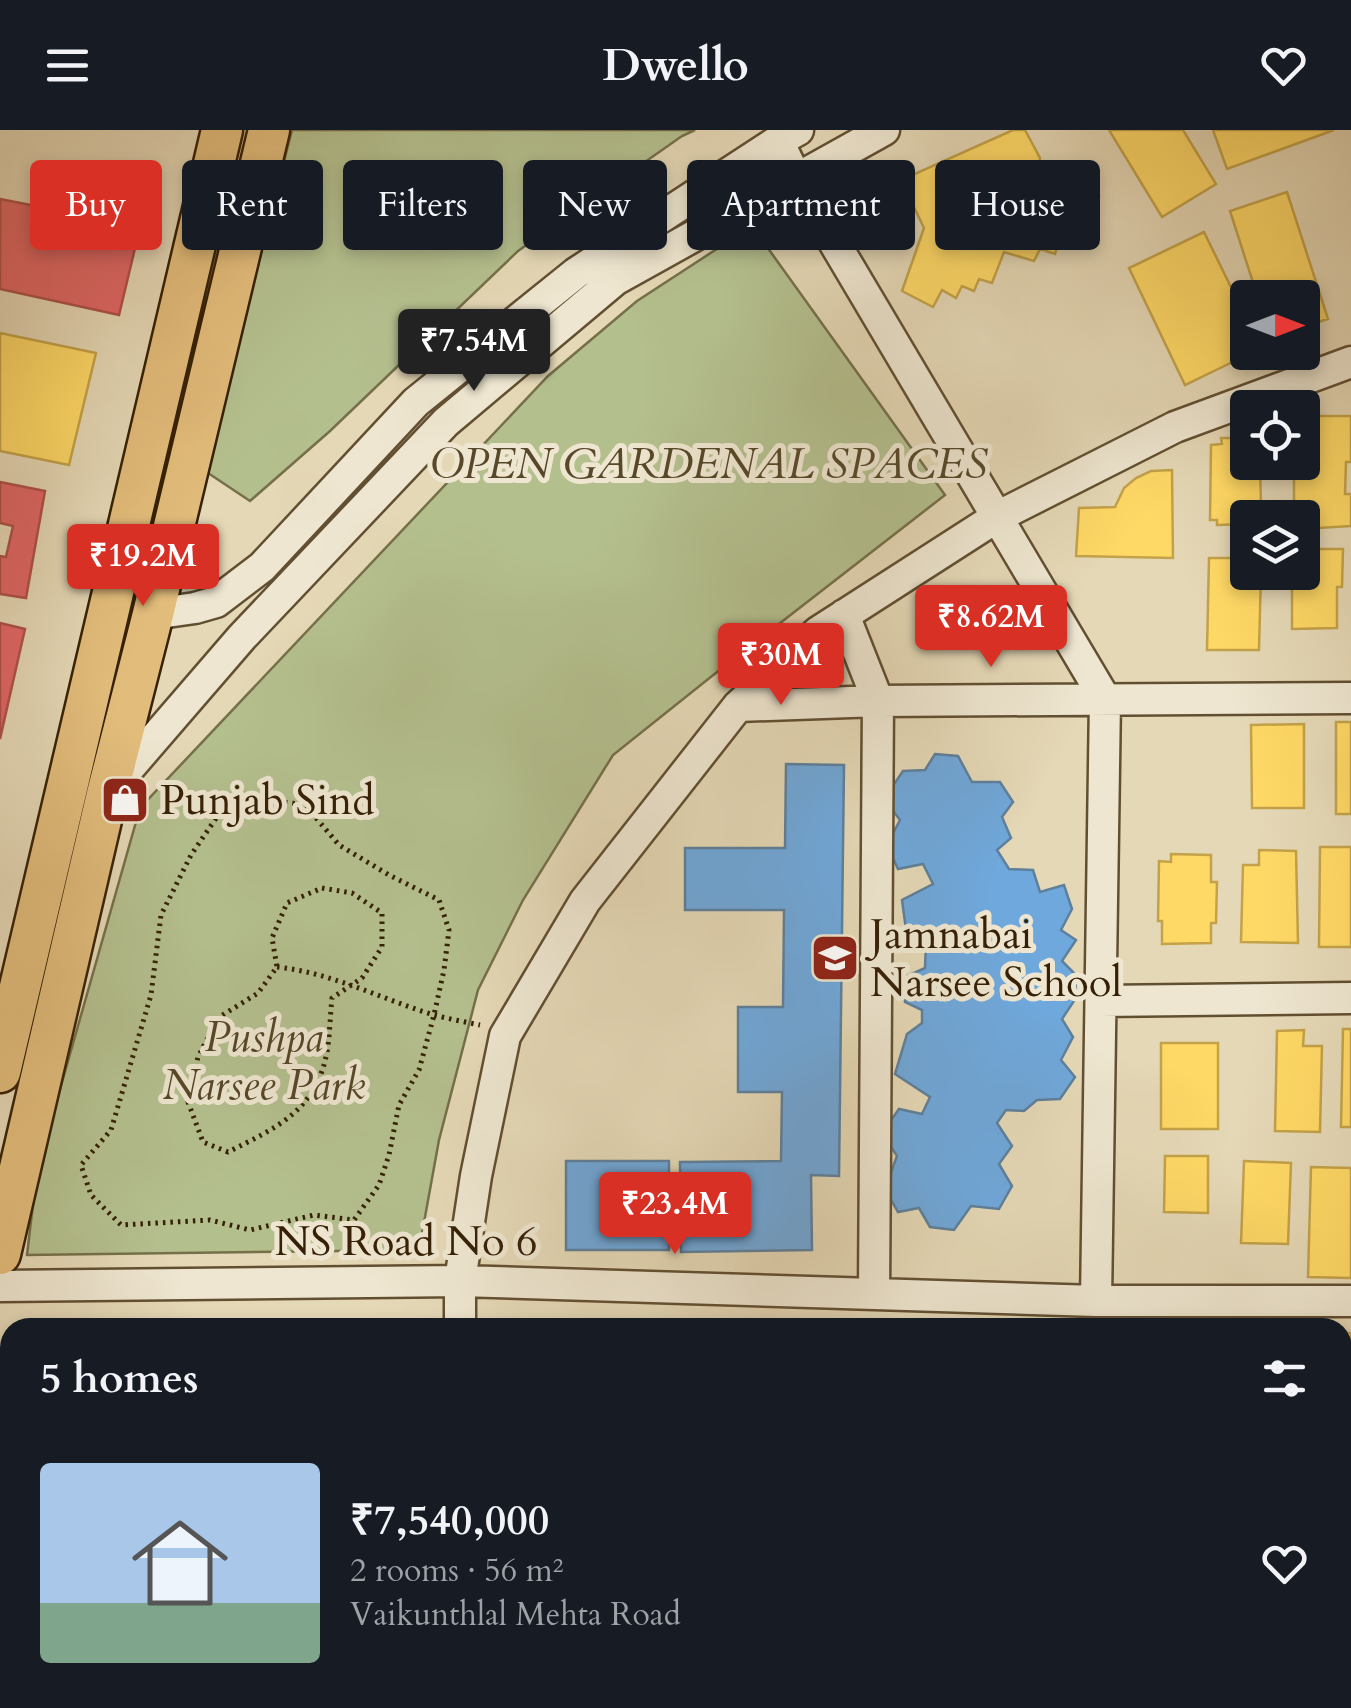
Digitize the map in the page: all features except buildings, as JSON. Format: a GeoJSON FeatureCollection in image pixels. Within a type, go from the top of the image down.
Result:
{"type":"FeatureCollection","features":[{"type":"Feature","properties":{"kind":"main road"},"geometry":{"type":"LineString","coordinates":[[0,1072],[222,130]]}},
{"type":"Feature","properties":{"kind":"main road"},"geometry":{"type":"LineString","coordinates":[[0,1254],[107,794],[269,130]]}},
{"type":"Feature","properties":{"kind":"street"},"geometry":{"type":"LineString","coordinates":[[829,160],[884,130]]}},
{"type":"Feature","properties":{"kind":"street"},"geometry":{"type":"LineString","coordinates":[[153,614],[216,602],[262,567],[416,402],[576,272],[788,135],[793,160]]}},
{"type":"Feature","properties":{"kind":"street"},"geometry":{"type":"LineString","coordinates":[[107,794],[242,636],[446,422],[615,280],[687,239]]}},
{"type":"Feature","properties":{"kind":"street"},"geometry":{"type":"LineString","coordinates":[[838,250],[1105,699],[1096,1301]]}},
{"type":"Feature","properties":{"kind":"street"},"geometry":{"type":"LineString","coordinates":[[460,1318],[460,1281],[476,1176],[506,1036],[585,901],[738,706],[818,632],[996,517],[1175,427],[1351,362]]}},
{"type":"Feature","properties":{"kind":"street"},"geometry":{"type":"LineString","coordinates":[[216,602],[242,636]]}},
{"type":"Feature","properties":{"kind":"street"},"geometry":{"type":"LineString","coordinates":[[844,615],[878,701],[874,1294]]}},
{"type":"Feature","properties":{"kind":"street"},"geometry":{"type":"LineString","coordinates":[[738,706],[878,701],[1351,698]]}},
{"type":"Feature","properties":{"kind":"street"},"geometry":{"type":"LineString","coordinates":[[1101,1002],[1351,998]]}},
{"type":"Feature","properties":{"kind":"street","name":"NS Road No 6"},"geometry":{"type":"LineString","coordinates":[[0,1286],[460,1281],[1096,1301],[1351,1301]]}},
{"type":"Feature","properties":{"kind":"path"},"geometry":{"type":"LineString","coordinates":[[270,800],[305,806],[340,845],[439,900],[448,930],[434,1015],[419,1070],[399,1105],[379,1185],[354,1220],[314,1214],[250,1230],[210,1220],[121,1225],[91,1194],[81,1165],[111,1130],[151,995],[161,915],[190,855],[225,806],[270,800]]}},
{"type":"Feature","properties":{"kind":"path"},"geometry":{"type":"LineString","coordinates":[[322,888],[352,892],[382,912],[382,948],[362,978],[352,984],[332,998],[327,1053],[317,1088],[297,1112],[228,1152],[203,1142],[188,1102],[198,1057],[218,1018],[258,992],[277,968],[272,938],[288,903],[322,888]]}},
{"type":"Feature","properties":{"kind":"path"},"geometry":{"type":"LineString","coordinates":[[277,968],[301,970],[352,984],[434,1015],[484,1026],[506,1036]]}},
{"type":"Feature","properties":{"kind":"green space"},"geometry":{"type":"Polygon","coordinates":[[[292,130],[695,130],[648,160],[523,160],[523,247],[330,431],[250,501],[205,471],[261,250],[323,250],[323,160],[284,160],[292,130]]]}},
{"type":"Feature","properties":{"kind":"green space"},"geometry":{"type":"Polygon","coordinates":[[[715,250],[769,250],[945,495],[613,755],[523,900],[478,990],[439,1140],[419,1250],[27,1255],[37,1170],[140,808],[548,376],[637,301],[715,250]]]}},
{"type":"Feature","properties":{"kind":"place","name":"Punjab Sind"},"geometry":{"type":"Point","coordinates":[125,800]}},
{"type":"Feature","properties":{"kind":"place","name":"Jamnabai Narsee School"},"geometry":{"type":"Point","coordinates":[835,958]}},
{"type":"Feature","properties":{"kind":"park label","name":"OPEN GARDENAL SPACES"},"geometry":{"type":"Point","coordinates":[709,464]}},
{"type":"Feature","properties":{"kind":"park label","name":"Pushpa Narsee Park"},"geometry":{"type":"Point","coordinates":[264,1061]}}]}
